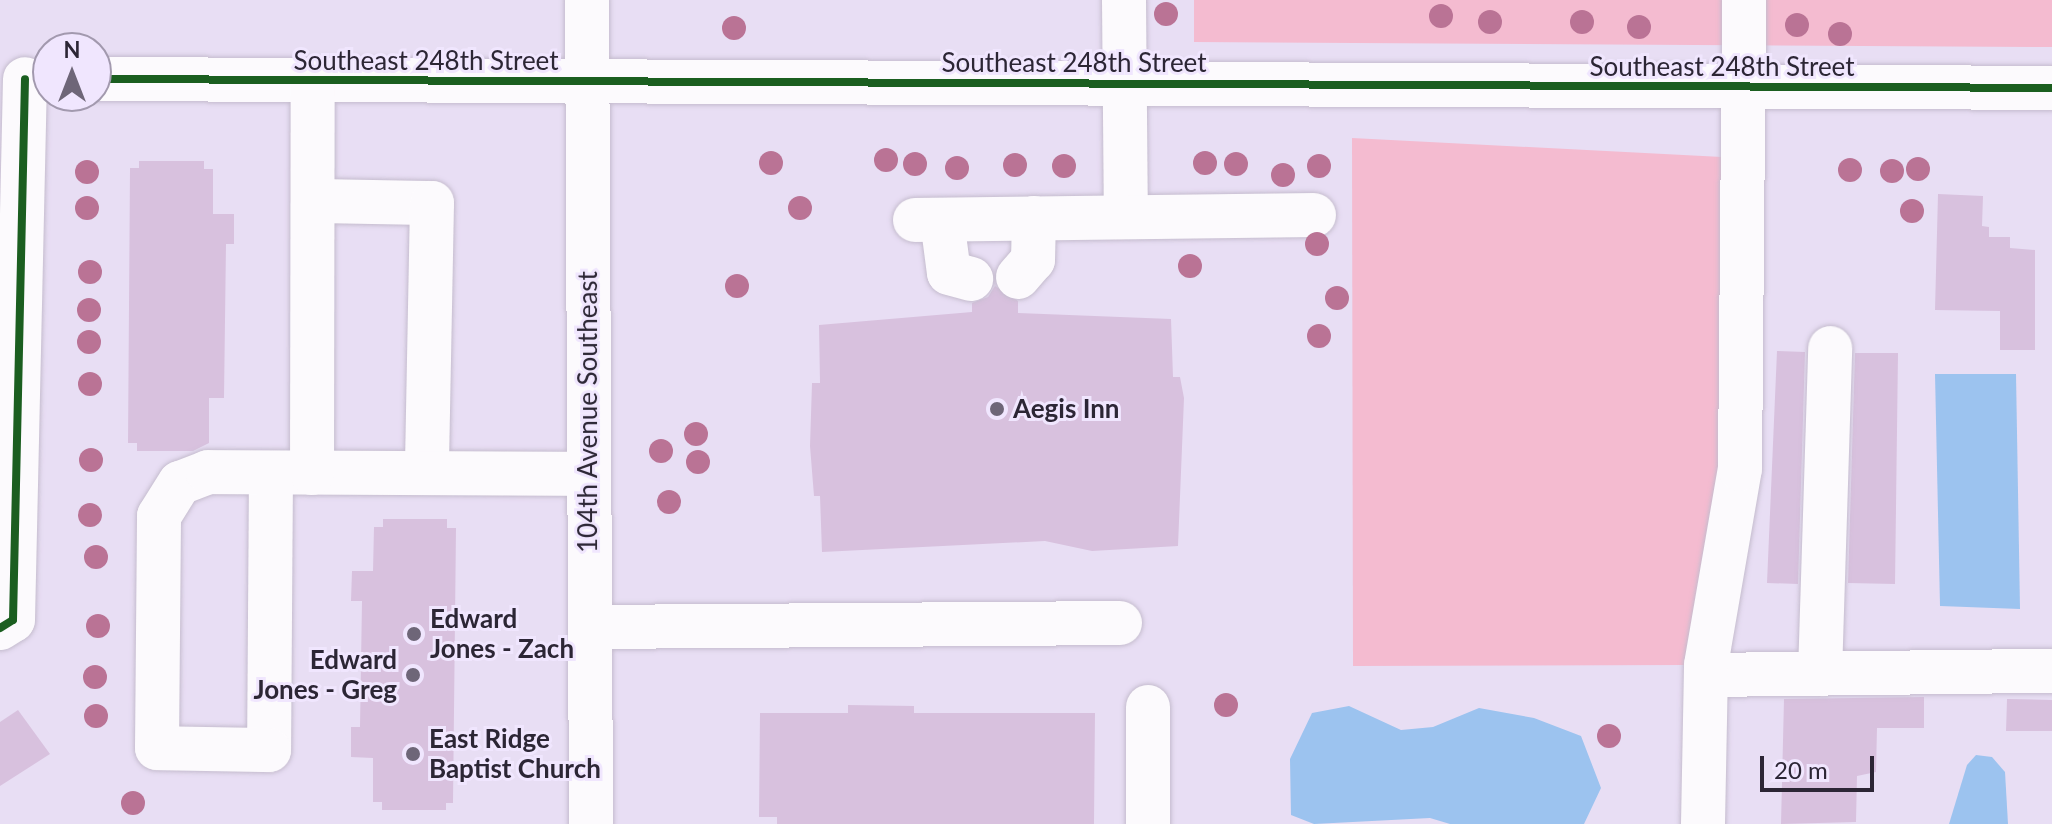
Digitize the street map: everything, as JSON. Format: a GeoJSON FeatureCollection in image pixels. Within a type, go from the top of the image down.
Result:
{"type":"FeatureCollection","features":[{"type":"Feature","properties":{"kind":"street","name":"104th Avenue Southeast"},"geometry":{"type":"LineString","coordinates":[[587,0],[591,824]]}},
{"type":"Feature","properties":{"kind":"street"},"geometry":{"type":"LineString","coordinates":[[1124,0],[1126,217]]}},
{"type":"Feature","properties":{"kind":"street"},"geometry":{"type":"LineString","coordinates":[[1703,824],[1706,675],[1740,469],[1746,87],[1744,0]]}},
{"type":"Feature","properties":{"kind":"street"},"geometry":{"type":"LineString","coordinates":[[0,628],[13,620],[24,79]]}},
{"type":"Feature","properties":{"kind":"street","name":"Southeast 248th Street"},"geometry":{"type":"LineString","coordinates":[[112,79],[2052,88]]}},
{"type":"Feature","properties":{"kind":"street"},"geometry":{"type":"LineString","coordinates":[[313,80],[313,201],[292,473],[269,750],[157,748],[159,516],[166,499],[180,483],[208,472],[292,473],[589,474]]}},
{"type":"Feature","properties":{"kind":"street"},"geometry":{"type":"LineString","coordinates":[[313,201],[432,203],[427,473]]}},
{"type":"Feature","properties":{"kind":"street"},"geometry":{"type":"LineString","coordinates":[[971,279],[949,273],[928,220],[1314,215]]}},
{"type":"Feature","properties":{"kind":"street"},"geometry":{"type":"LineString","coordinates":[[1018,277],[1033,260],[1034,218]]}},
{"type":"Feature","properties":{"kind":"street"},"geometry":{"type":"LineString","coordinates":[[1820,674],[1830,348]]}},
{"type":"Feature","properties":{"kind":"street"},"geometry":{"type":"LineString","coordinates":[[590,627],[1120,623]]}},
{"type":"Feature","properties":{"kind":"street"},"geometry":{"type":"LineString","coordinates":[[1706,675],[2052,671]]}},
{"type":"Feature","properties":{"kind":"street"},"geometry":{"type":"LineString","coordinates":[[1148,707],[1148,824]]}},
{"type":"Feature","properties":{"kind":"shaded area"},"geometry":{"type":"Polygon","coordinates":[[[1194,0],[2052,0],[2052,47],[1194,42],[1194,0]]]}},
{"type":"Feature","properties":{"kind":"shaded area"},"geometry":{"type":"Polygon","coordinates":[[[1352,138],[1722,157],[1718,481],[1687,665],[1353,666],[1352,138]]]}},
{"type":"Feature","properties":{"kind":"water"},"geometry":{"type":"Polygon","coordinates":[[[1935,374],[2016,374],[2020,609],[1940,606],[1935,374]]]}},
{"type":"Feature","properties":{"kind":"water"},"geometry":{"type":"Polygon","coordinates":[[[1349,706],[1401,730],[1433,727],[1479,708],[1534,718],[1581,736],[1601,788],[1584,824],[1450,824],[1430,818],[1314,824],[1291,815],[1290,759],[1312,713],[1349,706]]]}},
{"type":"Feature","properties":{"kind":"water"},"geometry":{"type":"Polygon","coordinates":[[[1976,755],[1992,757],[2005,772],[2008,824],[1949,824],[1967,765],[1976,755]]]}},
{"type":"Feature","properties":{"kind":"building"},"geometry":{"type":"Polygon","coordinates":[[[139,161],[204,161],[204,169],[213,169],[213,214],[234,214],[234,244],[226,244],[224,398],[209,398],[209,443],[193,451],[137,451],[137,443],[128,443],[130,168],[139,168],[139,161]]]}},
{"type":"Feature","properties":{"kind":"building"},"geometry":{"type":"Polygon","coordinates":[[[1938,194],[1983,196],[1982,226],[1989,227],[1989,237],[2010,237],[2010,248],[2035,250],[2035,350],[2000,350],[2000,311],[1935,310],[1938,194]]]}},
{"type":"Feature","properties":{"kind":"building","name":"Aegis Inn"},"geometry":{"type":"Polygon","coordinates":[[[995,286],[1018,301],[1018,313],[1171,319],[1173,377],[1180,377],[1184,398],[1178,546],[1092,551],[1045,541],[822,552],[820,496],[814,496],[810,446],[812,383],[820,383],[819,325],[972,312],[972,303],[988,297],[995,286]]]}},
{"type":"Feature","properties":{"kind":"building"},"geometry":{"type":"Polygon","coordinates":[[[1777,351],[1805,352],[1798,584],[1767,583],[1777,351]]]}},
{"type":"Feature","properties":{"kind":"building"},"geometry":{"type":"Polygon","coordinates":[[[1855,353],[1898,353],[1895,584],[1848,583],[1855,353]]]}},
{"type":"Feature","properties":{"kind":"building"},"geometry":{"type":"Polygon","coordinates":[[[383,519],[447,519],[447,528],[456,528],[453,803],[446,803],[446,810],[382,810],[382,802],[373,802],[373,758],[351,757],[351,727],[360,727],[362,601],[351,601],[352,571],[373,571],[374,527],[383,527],[383,519]]]}},
{"type":"Feature","properties":{"kind":"building"},"geometry":{"type":"Polygon","coordinates":[[[1924,697],[1924,728],[1877,728],[1876,772],[1857,776],[1856,822],[1781,824],[1784,699],[1924,697]]]}},
{"type":"Feature","properties":{"kind":"building"},"geometry":{"type":"Polygon","coordinates":[[[2007,699],[2052,700],[2052,731],[2006,731],[2007,699]]]}},
{"type":"Feature","properties":{"kind":"building"},"geometry":{"type":"Polygon","coordinates":[[[848,705],[914,706],[914,713],[1095,713],[1094,824],[777,824],[777,817],[759,817],[760,713],[848,713],[848,705]]]}},
{"type":"Feature","properties":{"kind":"building"},"geometry":{"type":"Polygon","coordinates":[[[18,710],[50,754],[0,786],[0,722],[18,710]]]}},
{"type":"Feature","properties":{"kind":"cycle path"},"geometry":{"type":"LineString","coordinates":[[0,628],[13,620],[25,79]]}},
{"type":"Feature","properties":{"kind":"cycle path"},"geometry":{"type":"LineString","coordinates":[[112,79],[2052,88]]}},
{"type":"Feature","properties":{"kind":"place","name":"Aegis Inn"},"geometry":{"type":"Point","coordinates":[997,409]}},
{"type":"Feature","properties":{"kind":"place","name":"Edward Jones - Zach"},"geometry":{"type":"Point","coordinates":[414,634]}},
{"type":"Feature","properties":{"kind":"place","name":"Edward Jones - Greg"},"geometry":{"type":"Point","coordinates":[413,675]}},
{"type":"Feature","properties":{"kind":"place","name":"East Ridge Baptist Church"},"geometry":{"type":"Point","coordinates":[413,754]}}]}
